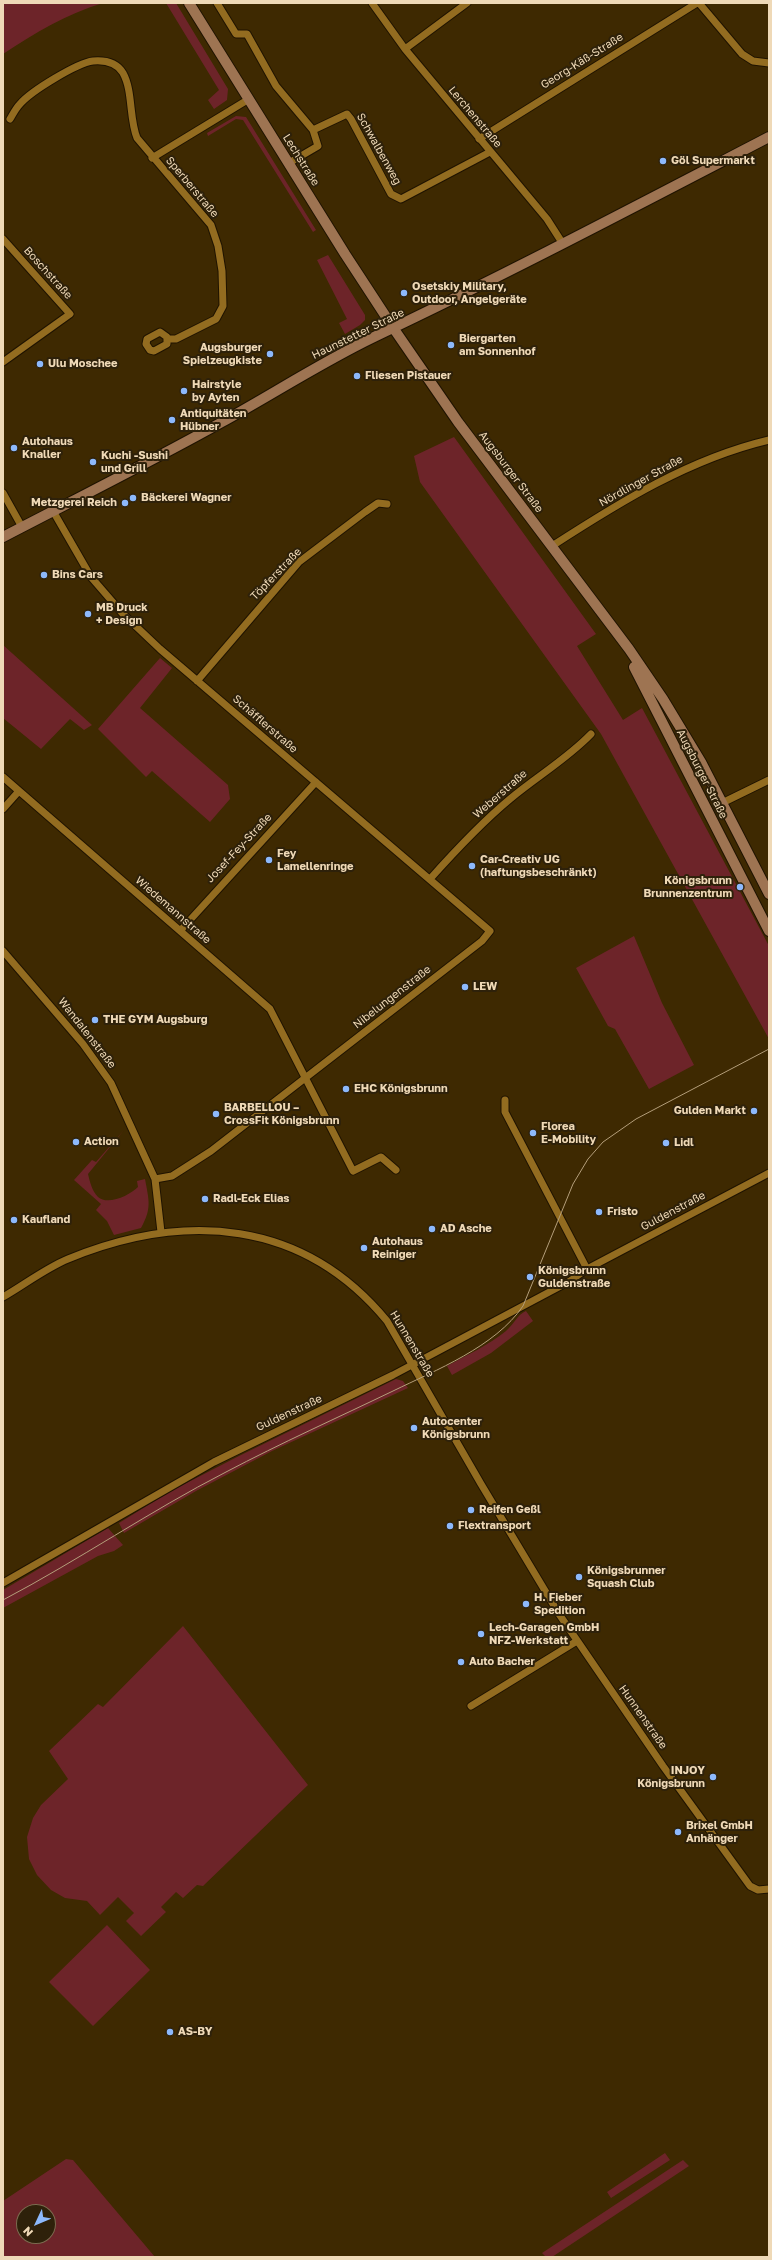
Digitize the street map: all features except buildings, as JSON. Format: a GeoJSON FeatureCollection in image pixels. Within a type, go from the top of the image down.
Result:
{"type":"FeatureCollection","features":[{"type":"Feature","properties":{"kind":"street","name":"Lechstraße"},"geometry":{"type":"LineString","coordinates":[[189,3],[394,329]]}},
{"type":"Feature","properties":{"kind":"street"},"geometry":{"type":"LineString","coordinates":[[217,3],[236,34],[247,34],[276,86],[312,130],[318,146],[289,163]]}},
{"type":"Feature","properties":{"kind":"street","name":"Lerchenstraße"},"geometry":{"type":"LineString","coordinates":[[372,3],[405,49],[547,219],[563,244]]}},
{"type":"Feature","properties":{"kind":"street"},"geometry":{"type":"LineString","coordinates":[[405,49],[467,3]]}},
{"type":"Feature","properties":{"kind":"street"},"geometry":{"type":"LineString","coordinates":[[698,3],[742,54],[753,61],[769,62]]}},
{"type":"Feature","properties":{"kind":"street","name":"Georg-Käß-Straße"},"geometry":{"type":"LineString","coordinates":[[479,139],[698,3]]}},
{"type":"Feature","properties":{"kind":"street","name":"Sperberstraße"},"geometry":{"type":"LineString","coordinates":[[10,119],[21,103],[42,87],[92,61],[108,62],[116,66],[126,80],[133,127],[137,138],[152,158],[210,225],[218,246],[222,271],[223,306],[216,319],[176,339],[168,339]]}},
{"type":"Feature","properties":{"kind":"street","name":"Sperberstraße"},"geometry":{"type":"LineString","coordinates":[[152,158],[249,99]]}},
{"type":"Feature","properties":{"kind":"street","name":"Schwalbenweg"},"geometry":{"type":"LineString","coordinates":[[312,130],[347,114],[351,118],[391,194],[401,198],[490,152]]}},
{"type":"Feature","properties":{"kind":"street","name":"Haunstetter Straße"},"geometry":{"type":"LineString","coordinates":[[3,537],[223,422],[321,365],[563,244],[769,137]]}},
{"type":"Feature","properties":{"kind":"street","name":"Boschstraße"},"geometry":{"type":"LineString","coordinates":[[3,239],[70,314],[3,362]]}},
{"type":"Feature","properties":{"kind":"street","name":"Augsburger Straße"},"geometry":{"type":"LineString","coordinates":[[394,329],[458,422],[552,546],[663,699],[689,741],[769,894]]}},
{"type":"Feature","properties":{"kind":"street","name":"Nördlinger Straße"},"geometry":{"type":"LineString","coordinates":[[552,546],[673,474],[734,448],[769,440]]}},
{"type":"Feature","properties":{"kind":"street"},"geometry":{"type":"LineString","coordinates":[[3,493],[22,527]]}},
{"type":"Feature","properties":{"kind":"street","name":"Töpferstraße"},"geometry":{"type":"LineString","coordinates":[[197,681],[299,562],[365,512],[378,504],[387,504]]}},
{"type":"Feature","properties":{"kind":"street","name":"Schäfflerstraße"},"geometry":{"type":"LineString","coordinates":[[53,511],[90,577],[123,614],[197,681],[490,931]]}},
{"type":"Feature","properties":{"kind":"street","name":"Augsburger Straße"},"geometry":{"type":"LineString","coordinates":[[612,628],[630,660],[769,931]]}},
{"type":"Feature","properties":{"kind":"street","name":"Weberstraße"},"geometry":{"type":"LineString","coordinates":[[430,879],[485,821],[544,771],[574,751],[590,734]]}},
{"type":"Feature","properties":{"kind":"street","name":"Wiedemannstraße"},"geometry":{"type":"LineString","coordinates":[[3,777],[270,1009],[305,1079]]}},
{"type":"Feature","properties":{"kind":"street"},"geometry":{"type":"LineString","coordinates":[[722,803],[769,780]]}},
{"type":"Feature","properties":{"kind":"street","name":"Josef-Fey-Straße"},"geometry":{"type":"LineString","coordinates":[[180,931],[316,782]]}},
{"type":"Feature","properties":{"kind":"street"},"geometry":{"type":"LineString","coordinates":[[3,809],[19,790]]}},
{"type":"Feature","properties":{"kind":"street","name":"Nibelungenstraße"},"geometry":{"type":"LineString","coordinates":[[155,1179],[172,1176],[183,1170],[305,1079],[482,941],[490,931]]}},
{"type":"Feature","properties":{"kind":"street","name":"Wandalenstraße"},"geometry":{"type":"LineString","coordinates":[[3,951],[83,1044],[111,1083],[155,1179],[161,1232]]}},
{"type":"Feature","properties":{"kind":"street"},"geometry":{"type":"LineString","coordinates":[[305,1079],[353,1171],[381,1157],[396,1170]]}},
{"type":"Feature","properties":{"kind":"street"},"geometry":{"type":"LineString","coordinates":[[505,1100],[505,1112],[587,1269]]}},
{"type":"Feature","properties":{"kind":"street","name":"Guldenstraße"},"geometry":{"type":"LineString","coordinates":[[3,1583],[214,1462],[412,1364],[570,1281],[587,1269],[769,1173]]}},
{"type":"Feature","properties":{"kind":"street","name":"Hunnenstraße"},"geometry":{"type":"LineString","coordinates":[[3,1297],[67,1259],[161,1232],[216,1230],[287,1245],[310,1256],[340,1275],[374,1305],[387,1321],[488,1497],[577,1641],[663,1766],[750,1886],[758,1890],[769,1889]]}},
{"type":"Feature","properties":{"kind":"street"},"geometry":{"type":"LineString","coordinates":[[471,1706],[577,1641]]}},
{"type":"Feature","properties":{"kind":"shaded area"},"geometry":{"type":"Polygon","coordinates":[[[3,3],[103,3],[89,7],[64,18],[3,54],[3,3]]]}},
{"type":"Feature","properties":{"kind":"shaded area"},"geometry":{"type":"Polygon","coordinates":[[[166,3],[176,3],[228,89],[227,100],[214,109],[208,100],[219,90],[166,3]]]}},
{"type":"Feature","properties":{"kind":"shaded area"},"geometry":{"type":"Polygon","coordinates":[[[236,116],[246,117],[316,230],[313,232],[243,120],[236,119],[208,136],[207,133],[236,116]]]}},
{"type":"Feature","properties":{"kind":"shaded area"},"geometry":{"type":"Polygon","coordinates":[[[328,255],[365,315],[365,320],[360,325],[345,334],[339,323],[347,319],[317,260],[328,255]]]}},
{"type":"Feature","properties":{"kind":"shaded area"},"geometry":{"type":"Polygon","coordinates":[[[454,437],[596,634],[577,646],[623,720],[642,708],[769,946],[769,1039],[601,734],[420,482],[414,456],[454,437]]]}},
{"type":"Feature","properties":{"kind":"shaded area"},"geometry":{"type":"Polygon","coordinates":[[[3,645],[92,725],[84,730],[70,719],[41,749],[3,718],[3,645]]]}},
{"type":"Feature","properties":{"kind":"shaded area"},"geometry":{"type":"Polygon","coordinates":[[[160,658],[172,668],[140,708],[228,785],[230,799],[210,822],[152,771],[146,777],[98,729],[160,658]]]}},
{"type":"Feature","properties":{"kind":"shaded area"},"geometry":{"type":"Polygon","coordinates":[[[634,936],[662,1003],[694,1065],[649,1089],[615,1029],[608,1026],[576,968],[634,936]]]}},
{"type":"Feature","properties":{"kind":"shaded area"},"geometry":{"type":"Polygon","coordinates":[[[124,1130],[88,1174],[94,1192],[102,1199],[113,1200],[130,1193],[138,1187],[137,1181],[145,1179],[149,1204],[147,1215],[141,1228],[114,1235],[107,1221],[96,1210],[101,1204],[74,1180],[92,1160],[96,1162],[124,1130]]]}},
{"type":"Feature","properties":{"kind":"shaded area"},"geometry":{"type":"Polygon","coordinates":[[[526,1311],[533,1321],[491,1353],[452,1375],[447,1366],[492,1341],[506,1331],[520,1315],[526,1311]]]}},
{"type":"Feature","properties":{"kind":"shaded area"},"geometry":{"type":"Polygon","coordinates":[[[396,1379],[403,1381],[408,1388],[272,1451],[196,1491],[124,1533],[119,1523],[171,1491],[396,1379]]]}},
{"type":"Feature","properties":{"kind":"shaded area"},"geometry":{"type":"Polygon","coordinates":[[[108,1528],[123,1545],[114,1551],[98,1556],[3,1608],[3,1590],[108,1528]]]}},
{"type":"Feature","properties":{"kind":"shaded area"},"geometry":{"type":"Polygon","coordinates":[[[183,1626],[308,1785],[203,1886],[197,1885],[183,1898],[176,1892],[161,1907],[166,1912],[141,1936],[126,1921],[134,1913],[118,1897],[100,1915],[87,1901],[65,1898],[51,1890],[37,1875],[29,1859],[27,1837],[33,1818],[41,1805],[68,1779],[49,1751],[98,1704],[103,1707],[183,1626]]]}},
{"type":"Feature","properties":{"kind":"shaded area"},"geometry":{"type":"Polygon","coordinates":[[[107,1925],[150,1970],[93,2026],[49,1982],[107,1925]]]}},
{"type":"Feature","properties":{"kind":"shaded area"},"geometry":{"type":"Polygon","coordinates":[[[665,2153],[670,2160],[611,2198],[607,2192],[665,2153]]]}},
{"type":"Feature","properties":{"kind":"shaded area"},"geometry":{"type":"Polygon","coordinates":[[[66,2159],[73,2160],[155,2257],[3,2257],[3,2201],[66,2159]]]}},
{"type":"Feature","properties":{"kind":"shaded area"},"geometry":{"type":"Polygon","coordinates":[[[683,2160],[689,2166],[552,2257],[546,2257],[542,2253],[683,2160]]]}},
{"type":"Feature","properties":{"kind":"tram line"},"geometry":{"type":"LineString","coordinates":[[3,1600],[59,1569],[198,1487],[267,1451],[446,1366],[497,1334],[511,1321],[523,1306],[573,1184],[588,1159],[603,1142],[636,1119],[769,1049]]}},
{"type":"Feature","properties":{"kind":"place","name":"Göl Supermarkt"},"geometry":{"type":"Point","coordinates":[663,161]}},
{"type":"Feature","properties":{"kind":"place","name":"Osetskiy Military, Outdoor, Angelgeräte"},"geometry":{"type":"Point","coordinates":[404,293]}},
{"type":"Feature","properties":{"kind":"place","name":"Biergarten am Sonnenhof"},"geometry":{"type":"Point","coordinates":[451,345]}},
{"type":"Feature","properties":{"kind":"place","name":"Augsburger Spielzeugkiste"},"geometry":{"type":"Point","coordinates":[270,354]}},
{"type":"Feature","properties":{"kind":"place","name":"Ulu Moschee"},"geometry":{"type":"Point","coordinates":[40,364]}},
{"type":"Feature","properties":{"kind":"place","name":"Fliesen Pistauer"},"geometry":{"type":"Point","coordinates":[357,376]}},
{"type":"Feature","properties":{"kind":"place","name":"Hairstyle by Ayten"},"geometry":{"type":"Point","coordinates":[184,391]}},
{"type":"Feature","properties":{"kind":"place","name":"Antiquitäten Hübner"},"geometry":{"type":"Point","coordinates":[172,420]}},
{"type":"Feature","properties":{"kind":"place","name":"Autohaus Knaller"},"geometry":{"type":"Point","coordinates":[14,448]}},
{"type":"Feature","properties":{"kind":"place","name":"Kuchi -Sushi und Grill"},"geometry":{"type":"Point","coordinates":[93,462]}},
{"type":"Feature","properties":{"kind":"place","name":"Bäckerei Wagner"},"geometry":{"type":"Point","coordinates":[133,498]}},
{"type":"Feature","properties":{"kind":"place","name":"Metzgerei Reich"},"geometry":{"type":"Point","coordinates":[125,503]}},
{"type":"Feature","properties":{"kind":"place","name":"Bins Cars"},"geometry":{"type":"Point","coordinates":[44,575]}},
{"type":"Feature","properties":{"kind":"place","name":"MB Druck + Design"},"geometry":{"type":"Point","coordinates":[88,614]}},
{"type":"Feature","properties":{"kind":"place","name":"Fey Lamellenringe"},"geometry":{"type":"Point","coordinates":[269,860]}},
{"type":"Feature","properties":{"kind":"place","name":"Car-Creativ UG (haftungsbeschränkt)"},"geometry":{"type":"Point","coordinates":[472,866]}},
{"type":"Feature","properties":{"kind":"place","name":"Königsbrunn Brunnenzentrum"},"geometry":{"type":"Point","coordinates":[740,887]}},
{"type":"Feature","properties":{"kind":"place","name":"LEW"},"geometry":{"type":"Point","coordinates":[465,987]}},
{"type":"Feature","properties":{"kind":"place","name":"THE GYM Augsburg"},"geometry":{"type":"Point","coordinates":[95,1020]}},
{"type":"Feature","properties":{"kind":"place","name":"EHC Königsbrunn"},"geometry":{"type":"Point","coordinates":[346,1089]}},
{"type":"Feature","properties":{"kind":"place","name":"Gulden Markt"},"geometry":{"type":"Point","coordinates":[754,1111]}},
{"type":"Feature","properties":{"kind":"place","name":"BARBELLOU – CrossFit Königsbrunn"},"geometry":{"type":"Point","coordinates":[216,1114]}},
{"type":"Feature","properties":{"kind":"place","name":"Florea E-Mobility"},"geometry":{"type":"Point","coordinates":[533,1133]}},
{"type":"Feature","properties":{"kind":"place","name":"Action"},"geometry":{"type":"Point","coordinates":[76,1142]}},
{"type":"Feature","properties":{"kind":"place","name":"Lidl"},"geometry":{"type":"Point","coordinates":[666,1143]}},
{"type":"Feature","properties":{"kind":"place","name":"Radl-Eck Elias"},"geometry":{"type":"Point","coordinates":[205,1199]}},
{"type":"Feature","properties":{"kind":"place","name":"Fristo"},"geometry":{"type":"Point","coordinates":[599,1212]}},
{"type":"Feature","properties":{"kind":"place","name":"Kaufland"},"geometry":{"type":"Point","coordinates":[14,1220]}},
{"type":"Feature","properties":{"kind":"place","name":"AD Asche"},"geometry":{"type":"Point","coordinates":[432,1229]}},
{"type":"Feature","properties":{"kind":"place","name":"Autohaus Reiniger"},"geometry":{"type":"Point","coordinates":[364,1248]}},
{"type":"Feature","properties":{"kind":"place","name":"Königsbrunn Guldenstraße"},"geometry":{"type":"Point","coordinates":[530,1277]}},
{"type":"Feature","properties":{"kind":"place","name":"Autocenter Königsbrunn"},"geometry":{"type":"Point","coordinates":[414,1428]}},
{"type":"Feature","properties":{"kind":"place","name":"Reifen Geßl"},"geometry":{"type":"Point","coordinates":[471,1510]}},
{"type":"Feature","properties":{"kind":"place","name":"Flextransport"},"geometry":{"type":"Point","coordinates":[450,1526]}},
{"type":"Feature","properties":{"kind":"place","name":"Königsbrunner Squash Club"},"geometry":{"type":"Point","coordinates":[579,1577]}},
{"type":"Feature","properties":{"kind":"place","name":"H. Fieber Spedition"},"geometry":{"type":"Point","coordinates":[526,1604]}},
{"type":"Feature","properties":{"kind":"place","name":"Lech-Garagen GmbH NFZ-Werkstatt"},"geometry":{"type":"Point","coordinates":[481,1634]}},
{"type":"Feature","properties":{"kind":"place","name":"Auto Bacher"},"geometry":{"type":"Point","coordinates":[461,1662]}},
{"type":"Feature","properties":{"kind":"place","name":"INJOY Königsbrunn"},"geometry":{"type":"Point","coordinates":[713,1777]}},
{"type":"Feature","properties":{"kind":"place","name":"Brixel GmbH Anhänger"},"geometry":{"type":"Point","coordinates":[678,1832]}},
{"type":"Feature","properties":{"kind":"place","name":"AS-BY"},"geometry":{"type":"Point","coordinates":[170,2032]}}]}
